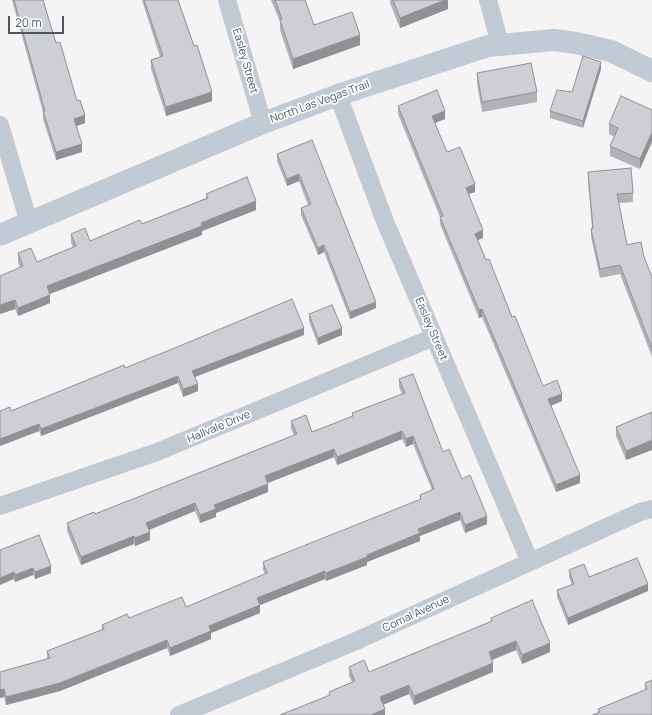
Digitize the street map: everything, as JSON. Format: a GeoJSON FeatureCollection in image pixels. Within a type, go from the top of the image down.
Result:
{"type":"FeatureCollection","features":[{"type":"Feature","properties":{"kind":"street","name":"Easley Street"},"geometry":{"type":"LineString","coordinates":[[227,0],[263,123]]}},
{"type":"Feature","properties":{"kind":"street"},"geometry":{"type":"LineString","coordinates":[[488,0],[500,44]]}},
{"type":"Feature","properties":{"kind":"street","name":"North Las Vegas Trail"},"geometry":{"type":"LineString","coordinates":[[0,235],[263,123],[338,95],[481,48],[500,44],[554,40],[576,43],[611,51],[652,71]]}},
{"type":"Feature","properties":{"kind":"street","name":"Easley Street"},"geometry":{"type":"LineString","coordinates":[[338,95],[384,219],[530,562]]}},
{"type":"Feature","properties":{"kind":"street"},"geometry":{"type":"LineString","coordinates":[[0,125],[28,223]]}},
{"type":"Feature","properties":{"kind":"street","name":"Hallvale Drive"},"geometry":{"type":"LineString","coordinates":[[0,506],[157,452],[434,337]]}},
{"type":"Feature","properties":{"kind":"street","name":"Comal Avenue"},"geometry":{"type":"LineString","coordinates":[[178,715],[356,641],[640,512],[652,509]]}},
{"type":"Feature","properties":{"kind":"building"},"geometry":{"type":"Polygon","coordinates":[[[14,0],[43,0],[56,43],[60,42],[77,101],[80,100],[85,115],[74,119],[82,144],[56,152],[43,111],[45,111],[14,0]]]}},
{"type":"Feature","properties":{"kind":"building"},"geometry":{"type":"Polygon","coordinates":[[[144,0],[178,0],[194,46],[197,45],[212,92],[166,107],[151,60],[163,56],[144,0]]]}},
{"type":"Feature","properties":{"kind":"building"},"geometry":{"type":"Polygon","coordinates":[[[275,0],[305,0],[314,25],[352,12],[360,35],[293,59],[275,0]]]}},
{"type":"Feature","properties":{"kind":"building"},"geometry":{"type":"Polygon","coordinates":[[[393,0],[445,0],[400,18],[393,0]]]}},
{"type":"Feature","properties":{"kind":"building"},"geometry":{"type":"Polygon","coordinates":[[[583,56],[601,62],[583,121],[550,111],[557,90],[572,92],[583,56]]]}},
{"type":"Feature","properties":{"kind":"building"},"geometry":{"type":"Polygon","coordinates":[[[531,63],[537,92],[482,102],[477,73],[531,63]]]}},
{"type":"Feature","properties":{"kind":"building"},"geometry":{"type":"Polygon","coordinates":[[[437,90],[445,111],[432,116],[447,152],[460,147],[475,184],[466,188],[483,230],[475,234],[486,260],[489,259],[512,317],[515,316],[543,386],[557,380],[562,394],[548,399],[580,475],[556,485],[482,309],[479,310],[440,217],[443,216],[398,106],[437,90]]]}},
{"type":"Feature","properties":{"kind":"building"},"geometry":{"type":"Polygon","coordinates":[[[621,96],[652,110],[652,132],[640,159],[610,146],[618,128],[609,124],[621,96]]]}},
{"type":"Feature","properties":{"kind":"building"},"geometry":{"type":"Polygon","coordinates":[[[312,140],[376,302],[350,312],[324,245],[318,248],[301,208],[311,204],[299,174],[287,179],[277,154],[312,140]]]}},
{"type":"Feature","properties":{"kind":"building"},"geometry":{"type":"Polygon","coordinates":[[[631,168],[633,193],[617,194],[627,245],[641,242],[644,257],[652,277],[652,348],[620,265],[600,269],[591,229],[593,228],[588,172],[631,168]]]}},
{"type":"Feature","properties":{"kind":"building"},"geometry":{"type":"Polygon","coordinates":[[[247,177],[256,201],[201,223],[202,226],[47,286],[50,295],[18,308],[15,300],[0,305],[0,276],[23,266],[18,253],[31,248],[37,262],[76,246],[71,234],[85,228],[90,241],[140,220],[142,224],[208,198],[206,194],[247,177]]]}},
{"type":"Feature","properties":{"kind":"building"},"geometry":{"type":"Polygon","coordinates":[[[292,299],[304,328],[192,371],[198,384],[183,389],[178,376],[41,429],[39,424],[0,439],[0,411],[10,407],[11,411],[124,365],[125,368],[292,299]]]}},
{"type":"Feature","properties":{"kind":"building"},"geometry":{"type":"Polygon","coordinates":[[[332,305],[342,328],[318,338],[309,314],[332,305]]]}},
{"type":"Feature","properties":{"kind":"building"},"geometry":{"type":"Polygon","coordinates":[[[413,374],[443,452],[449,449],[462,479],[470,475],[487,516],[465,525],[460,512],[418,529],[420,533],[367,555],[367,557],[326,573],[325,571],[257,598],[260,605],[209,626],[211,631],[170,648],[167,640],[60,683],[6,697],[4,689],[0,690],[0,672],[50,658],[47,651],[104,629],[102,625],[127,614],[129,618],[182,597],[186,607],[267,573],[263,562],[421,499],[420,495],[434,489],[413,436],[406,439],[402,431],[337,457],[334,449],[265,476],[268,484],[214,505],[216,509],[200,515],[195,503],[146,523],[150,532],[135,538],[134,536],[81,557],[67,523],[94,512],[95,514],[297,434],[291,421],[306,415],[312,432],[353,416],[352,413],[405,393],[399,379],[413,374]]]}},
{"type":"Feature","properties":{"kind":"building"},"geometry":{"type":"Polygon","coordinates":[[[652,412],[652,440],[626,451],[616,427],[652,412]]]}},
{"type":"Feature","properties":{"kind":"building"},"geometry":{"type":"Polygon","coordinates":[[[39,535],[51,566],[35,572],[33,568],[15,575],[14,572],[0,578],[0,550],[39,535]]]}},
{"type":"Feature","properties":{"kind":"building"},"geometry":{"type":"Polygon","coordinates":[[[637,558],[648,584],[568,618],[557,590],[574,584],[569,570],[584,564],[589,577],[637,558]]]}},
{"type":"Feature","properties":{"kind":"building"},"geometry":{"type":"Polygon","coordinates":[[[532,600],[550,643],[522,655],[516,641],[489,652],[493,663],[414,696],[409,685],[380,697],[385,709],[371,715],[280,715],[330,695],[329,692],[355,681],[349,667],[364,660],[369,672],[492,621],[491,618],[532,600]]]}},
{"type":"Feature","properties":{"kind":"building"},"geometry":{"type":"Polygon","coordinates":[[[652,680],[652,715],[592,715],[600,712],[598,709],[647,689],[645,683],[652,680]]]}}]}
